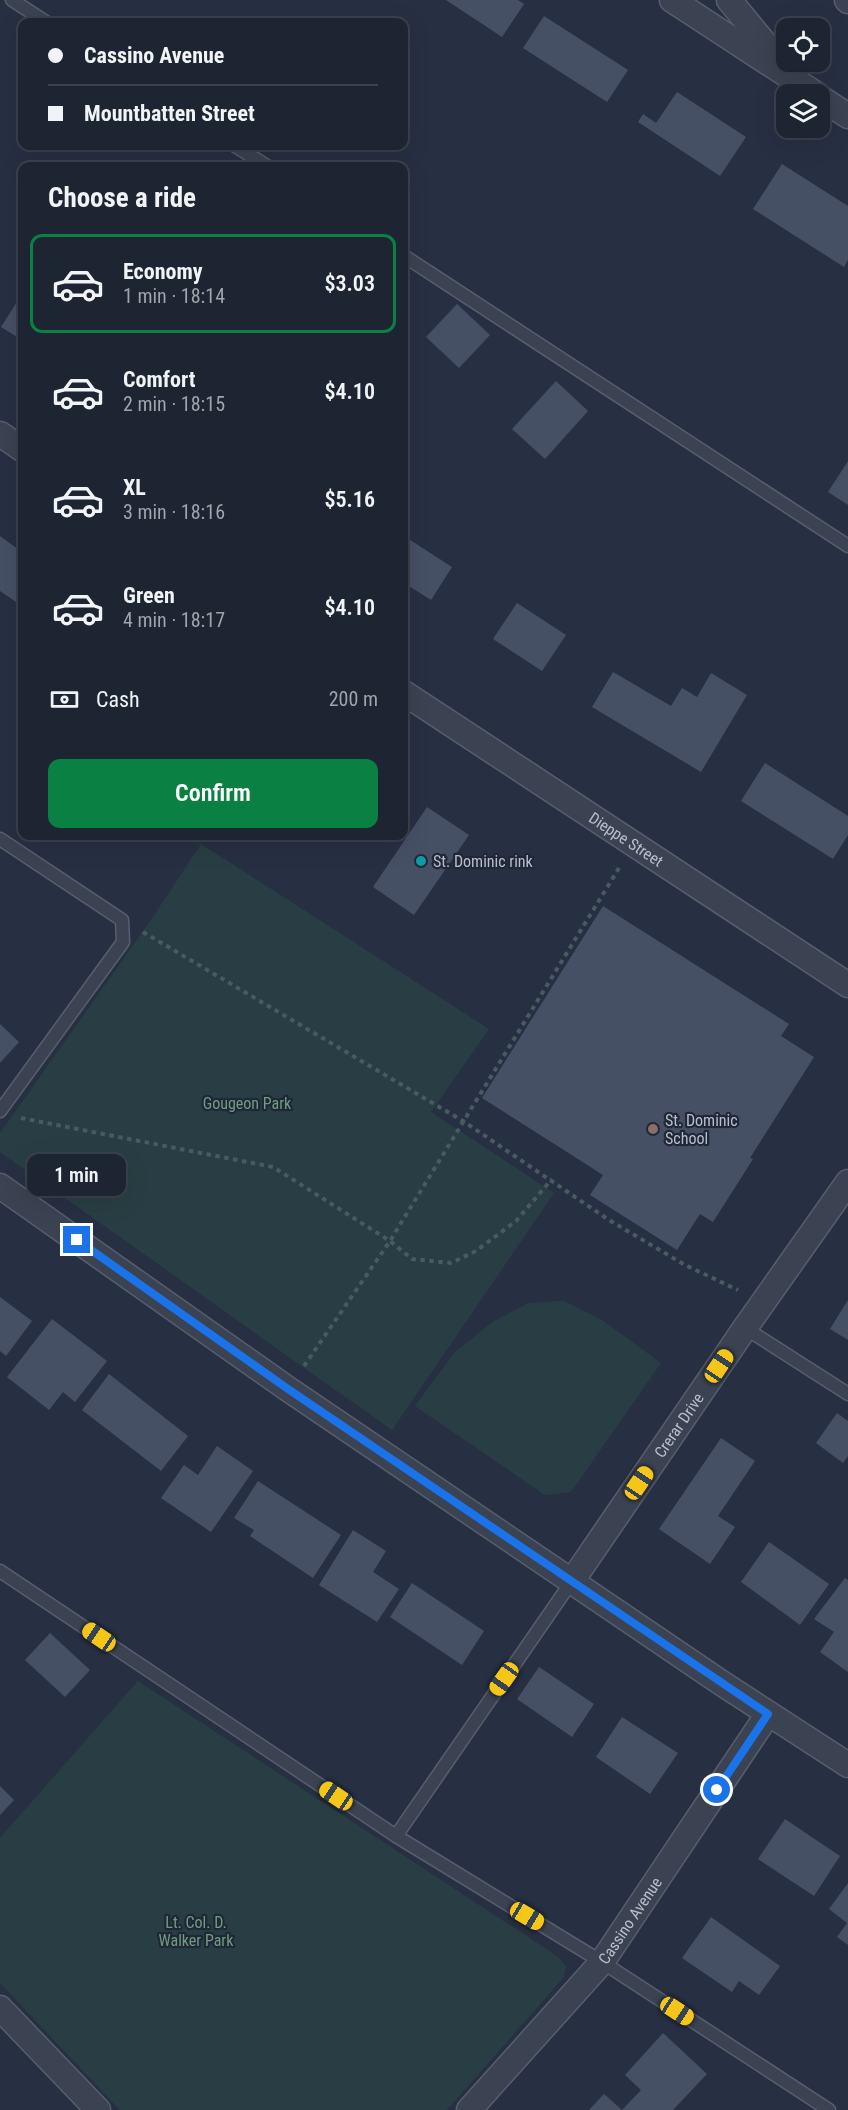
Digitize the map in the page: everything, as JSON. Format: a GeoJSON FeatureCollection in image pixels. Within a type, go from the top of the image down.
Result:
{"type":"FeatureCollection","features":[{"type":"Feature","properties":{"kind":"street"},"geometry":{"type":"LineString","coordinates":[[672,0],[799,84]]}},
{"type":"Feature","properties":{"kind":"street"},"geometry":{"type":"LineString","coordinates":[[729,0],[795,81]]}},
{"type":"Feature","properties":{"kind":"street"},"geometry":{"type":"LineString","coordinates":[[830,104],[848,116]]}},
{"type":"Feature","properties":{"kind":"street"},"geometry":{"type":"LineString","coordinates":[[0,434],[18,446]]}},
{"type":"Feature","properties":{"kind":"street","name":"Dieppe Street"},"geometry":{"type":"LineString","coordinates":[[408,696],[848,985]]}},
{"type":"Feature","properties":{"kind":"street","name":"Crerar Drive"},"geometry":{"type":"LineString","coordinates":[[572,1581],[848,1182]]}},
{"type":"Feature","properties":{"kind":"street"},"geometry":{"type":"LineString","coordinates":[[0,1186],[288,1389],[768,1714],[848,1765]]}},
{"type":"Feature","properties":{"kind":"street","name":"Cassino Avenue"},"geometry":{"type":"LineString","coordinates":[[469,2110],[602,1962],[768,1714]]}},
{"type":"Feature","properties":{"kind":"street"},"geometry":{"type":"LineString","coordinates":[[0,2008],[98,2110]]}},
{"type":"Feature","properties":{"kind":"lane"},"geometry":{"type":"LineString","coordinates":[[12,0],[40,18]]}},
{"type":"Feature","properties":{"kind":"lane"},"geometry":{"type":"LineString","coordinates":[[241,150],[261,162]]}},
{"type":"Feature","properties":{"kind":"lane"},"geometry":{"type":"LineString","coordinates":[[408,259],[848,546]]}},
{"type":"Feature","properties":{"kind":"lane"},"geometry":{"type":"LineString","coordinates":[[0,839],[122,920],[123,942],[6,1113]]}},
{"type":"Feature","properties":{"kind":"lane"},"geometry":{"type":"LineString","coordinates":[[746,1328],[848,1394]]}},
{"type":"Feature","properties":{"kind":"lane"},"geometry":{"type":"LineString","coordinates":[[0,1571],[396,1836],[602,1962],[829,2110]]}},
{"type":"Feature","properties":{"kind":"lane"},"geometry":{"type":"LineString","coordinates":[[396,1836],[572,1581]]}},
{"type":"Feature","properties":{"kind":"path"},"geometry":{"type":"LineString","coordinates":[[288,1389],[390,1241],[634,845]]}},
{"type":"Feature","properties":{"kind":"path"},"geometry":{"type":"LineString","coordinates":[[122,920],[463,1120],[609,1220],[685,1265],[763,1302]]}},
{"type":"Feature","properties":{"kind":"path"},"geometry":{"type":"LineString","coordinates":[[6,1113],[273,1167],[390,1241],[412,1258],[451,1263],[476,1251],[516,1221],[552,1179]]}},
{"type":"Feature","properties":{"kind":"green space","name":"Gougeon Park"},"geometry":{"type":"Polygon","coordinates":[[[201,844],[489,1029],[431,1112],[554,1193],[392,1430],[0,1152],[0,1133],[151,920],[201,844]]]}},
{"type":"Feature","properties":{"kind":"green space"},"geometry":{"type":"Polygon","coordinates":[[[564,1301],[602,1320],[661,1363],[571,1492],[545,1495],[415,1406],[454,1353],[494,1321],[529,1303],[564,1301]]]}},
{"type":"Feature","properties":{"kind":"green space","name":"Lt. Col. D. Walker Park"},"geometry":{"type":"Polygon","coordinates":[[[138,1681],[557,1956],[566,1966],[564,1977],[447,2110],[120,2110],[0,1983],[0,1838],[138,1681]]]}},
{"type":"Feature","properties":{"kind":"building"},"geometry":{"type":"Polygon","coordinates":[[[446,0],[518,0],[524,4],[502,37],[446,0]]]}},
{"type":"Feature","properties":{"kind":"building"},"geometry":{"type":"Polygon","coordinates":[[[544,16],[628,70],[607,102],[523,48],[544,16]]]}},
{"type":"Feature","properties":{"kind":"building"},"geometry":{"type":"Polygon","coordinates":[[[677,92],[746,137],[720,176],[638,122],[643,114],[656,123],[677,92]]]}},
{"type":"Feature","properties":{"kind":"building"},"geometry":{"type":"Polygon","coordinates":[[[782,164],[848,206],[848,260],[844,267],[753,209],[782,164]]]}},
{"type":"Feature","properties":{"kind":"building"},"geometry":{"type":"Polygon","coordinates":[[[18,300],[18,338],[1,327],[18,300]]]}},
{"type":"Feature","properties":{"kind":"building"},"geometry":{"type":"Polygon","coordinates":[[[457,304],[490,335],[459,368],[426,337],[457,304]]]}},
{"type":"Feature","properties":{"kind":"building"},"geometry":{"type":"Polygon","coordinates":[[[556,381],[588,411],[545,459],[512,429],[556,381]]]}},
{"type":"Feature","properties":{"kind":"building"},"geometry":{"type":"Polygon","coordinates":[[[848,461],[848,505],[828,492],[848,461]]]}},
{"type":"Feature","properties":{"kind":"building"},"geometry":{"type":"Polygon","coordinates":[[[0,536],[18,549],[18,603],[0,591],[0,536]]]}},
{"type":"Feature","properties":{"kind":"building"},"geometry":{"type":"Polygon","coordinates":[[[408,539],[452,567],[431,600],[408,586],[408,539]]]}},
{"type":"Feature","properties":{"kind":"building"},"geometry":{"type":"Polygon","coordinates":[[[517,603],[566,635],[542,671],[493,639],[517,603]]]}},
{"type":"Feature","properties":{"kind":"building"},"geometry":{"type":"Polygon","coordinates":[[[613,672],[671,706],[682,688],[697,697],[711,673],[747,695],[701,772],[592,707],[613,672]]]}},
{"type":"Feature","properties":{"kind":"building"},"geometry":{"type":"Polygon","coordinates":[[[765,763],[848,816],[848,835],[833,859],[741,801],[765,763]]]}},
{"type":"Feature","properties":{"kind":"building","name":"St. Dominic rink"},"geometry":{"type":"Polygon","coordinates":[[[427,807],[469,835],[414,915],[373,887],[405,840],[408,840],[408,835],[427,807]]]}},
{"type":"Feature","properties":{"kind":"building","name":"St. Dominic School"},"geometry":{"type":"Polygon","coordinates":[[[603,906],[789,1024],[781,1036],[814,1057],[750,1158],[753,1159],[713,1222],[700,1214],[677,1250],[590,1195],[603,1175],[482,1098],[603,906]]]}},
{"type":"Feature","properties":{"kind":"building"},"geometry":{"type":"Polygon","coordinates":[[[0,1024],[19,1042],[0,1063],[0,1024]]]}},
{"type":"Feature","properties":{"kind":"building"},"geometry":{"type":"Polygon","coordinates":[[[0,1297],[32,1321],[6,1356],[0,1351],[0,1297]]]}},
{"type":"Feature","properties":{"kind":"building"},"geometry":{"type":"Polygon","coordinates":[[[848,1300],[848,1340],[830,1329],[848,1300]]]}},
{"type":"Feature","properties":{"kind":"building"},"geometry":{"type":"Polygon","coordinates":[[[52,1319],[107,1361],[75,1402],[63,1392],[49,1410],[7,1377],[52,1319]]]}},
{"type":"Feature","properties":{"kind":"building"},"geometry":{"type":"Polygon","coordinates":[[[109,1374],[188,1436],[161,1471],[82,1410],[109,1374]]]}},
{"type":"Feature","properties":{"kind":"building"},"geometry":{"type":"Polygon","coordinates":[[[837,1413],[848,1421],[848,1456],[843,1463],[816,1443],[837,1413]]]}},
{"type":"Feature","properties":{"kind":"building"},"geometry":{"type":"Polygon","coordinates":[[[721,1438],[755,1461],[718,1516],[735,1527],[710,1564],[659,1529],[721,1438]]]}},
{"type":"Feature","properties":{"kind":"building"},"geometry":{"type":"Polygon","coordinates":[[[217,1446],[253,1471],[211,1532],[161,1498],[184,1465],[198,1475],[217,1446]]]}},
{"type":"Feature","properties":{"kind":"building"},"geometry":{"type":"Polygon","coordinates":[[[258,1481],[341,1535],[313,1578],[250,1536],[254,1530],[234,1518],[258,1481]]]}},
{"type":"Feature","properties":{"kind":"building"},"geometry":{"type":"Polygon","coordinates":[[[353,1530],[386,1551],[373,1572],[399,1589],[377,1622],[319,1585],[353,1530]]]}},
{"type":"Feature","properties":{"kind":"building"},"geometry":{"type":"Polygon","coordinates":[[[769,1542],[829,1584],[800,1625],[741,1582],[769,1542]]]}},
{"type":"Feature","properties":{"kind":"building"},"geometry":{"type":"Polygon","coordinates":[[[845,1578],[848,1580],[848,1672],[820,1652],[834,1632],[814,1619],[845,1578]]]}},
{"type":"Feature","properties":{"kind":"building"},"geometry":{"type":"Polygon","coordinates":[[[412,1583],[484,1631],[462,1665],[390,1617],[412,1583]]]}},
{"type":"Feature","properties":{"kind":"building"},"geometry":{"type":"Polygon","coordinates":[[[50,1633],[90,1670],[65,1697],[25,1660],[50,1633]]]}},
{"type":"Feature","properties":{"kind":"building"},"geometry":{"type":"Polygon","coordinates":[[[539,1667],[594,1704],[572,1737],[517,1699],[539,1667]]]}},
{"type":"Feature","properties":{"kind":"building"},"geometry":{"type":"Polygon","coordinates":[[[622,1717],[678,1753],[650,1794],[596,1757],[622,1717]]]}},
{"type":"Feature","properties":{"kind":"building"},"geometry":{"type":"Polygon","coordinates":[[[0,1786],[14,1800],[0,1815],[0,1786]]]}},
{"type":"Feature","properties":{"kind":"building"},"geometry":{"type":"Polygon","coordinates":[[[785,1819],[840,1856],[814,1896],[758,1859],[785,1819]]]}},
{"type":"Feature","properties":{"kind":"building"},"geometry":{"type":"Polygon","coordinates":[[[848,1883],[848,1945],[837,1937],[847,1923],[829,1909],[848,1883]]]}},
{"type":"Feature","properties":{"kind":"building"},"geometry":{"type":"Polygon","coordinates":[[[711,1917],[780,1966],[759,1995],[739,1981],[732,1992],[682,1958],[711,1917]]]}},
{"type":"Feature","properties":{"kind":"building"},"geometry":{"type":"Polygon","coordinates":[[[663,2033],[707,2074],[673,2110],[622,2110],[641,2090],[625,2075],[663,2033]]]}},
{"type":"Feature","properties":{"kind":"building"},"geometry":{"type":"Polygon","coordinates":[[[604,2094],[622,2110],[589,2110],[604,2094]]]}},
{"type":"Feature","properties":{"kind":"place","name":"St. Dominic rink"},"geometry":{"type":"Point","coordinates":[421,861]}},
{"type":"Feature","properties":{"kind":"place","name":"St. Dominic School"},"geometry":{"type":"Point","coordinates":[653,1129]}},
{"type":"Feature","properties":{"kind":"route"},"geometry":{"type":"LineString","coordinates":[[77,1240],[288,1389],[768,1714],[717,1790]]}}]}
